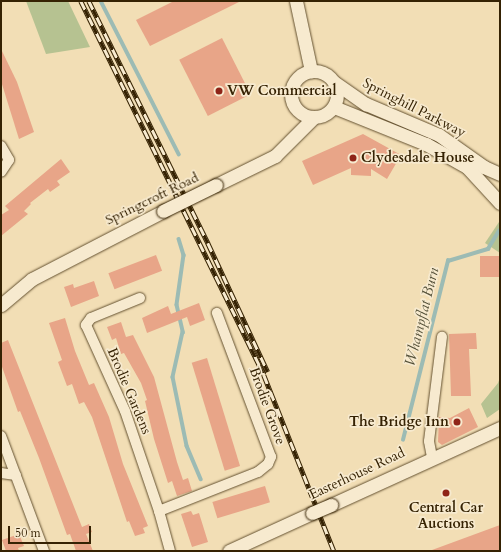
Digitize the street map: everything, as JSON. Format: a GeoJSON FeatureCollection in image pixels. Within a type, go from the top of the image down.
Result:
{"type":"FeatureCollection","features":[{"type":"Feature","properties":{"kind":"street"},"geometry":{"type":"LineString","coordinates":[[296,1],[310,71]]}},
{"type":"Feature","properties":{"kind":"street"},"geometry":{"type":"LineString","coordinates":[[310,71],[324,73],[334,82],[338,94],[334,107],[325,115],[312,118],[305,116],[294,106],[291,92],[297,78],[310,71]]}},
{"type":"Feature","properties":{"kind":"street","name":"Springhill Parkway"},"geometry":{"type":"LineString","coordinates":[[334,82],[366,104],[440,135],[484,167],[500,174]]}},
{"type":"Feature","properties":{"kind":"street","name":"Springhill Parkway"},"geometry":{"type":"LineString","coordinates":[[334,107],[426,144],[466,167],[500,203]]}},
{"type":"Feature","properties":{"kind":"street","name":"Springcroft Road"},"geometry":{"type":"LineString","coordinates":[[1,304],[32,279],[163,211],[275,156],[312,118]]}},
{"type":"Feature","properties":{"kind":"street"},"geometry":{"type":"LineString","coordinates":[[1,146],[9,160],[1,172]]}},
{"type":"Feature","properties":{"kind":"street","name":"Brodie Gardens"},"geometry":{"type":"LineString","coordinates":[[140,298],[91,318],[86,325],[125,411],[159,511],[170,551]]}},
{"type":"Feature","properties":{"kind":"street","name":"Brodie Grove"},"geometry":{"type":"LineString","coordinates":[[159,511],[258,472],[268,464],[271,457],[217,313]]}},
{"type":"Feature","properties":{"kind":"street"},"geometry":{"type":"LineString","coordinates":[[432,458],[429,441],[442,337]]}},
{"type":"Feature","properties":{"kind":"street","name":"Easterhouse Road"},"geometry":{"type":"LineString","coordinates":[[229,551],[500,428]]}},
{"type":"Feature","properties":{"kind":"street"},"geometry":{"type":"LineString","coordinates":[[1,436],[44,551]]}},
{"type":"Feature","properties":{"kind":"street"},"geometry":{"type":"LineString","coordinates":[[1,473],[16,475]]}},
{"type":"Feature","properties":{"kind":"green space"},"geometry":{"type":"Polygon","coordinates":[[[26,1],[68,1],[90,47],[46,54],[26,1]]]}},
{"type":"Feature","properties":{"kind":"green space"},"geometry":{"type":"Polygon","coordinates":[[[499,222],[500,223],[500,253],[485,243],[499,222]]]}},
{"type":"Feature","properties":{"kind":"green space"},"geometry":{"type":"Polygon","coordinates":[[[500,377],[500,409],[487,418],[481,404],[498,383],[500,377]]]}},
{"type":"Feature","properties":{"kind":"building"},"geometry":{"type":"Polygon","coordinates":[[[174,1],[241,1],[150,46],[136,20],[174,1]]]}},
{"type":"Feature","properties":{"kind":"building"},"geometry":{"type":"Polygon","coordinates":[[[222,38],[251,94],[208,116],[179,60],[222,38]]]}},
{"type":"Feature","properties":{"kind":"building"},"geometry":{"type":"Polygon","coordinates":[[[1,49],[17,82],[34,132],[19,139],[1,81],[1,49]]]}},
{"type":"Feature","properties":{"kind":"building","name":"Clydesdale House"},"geometry":{"type":"Polygon","coordinates":[[[363,134],[401,155],[387,179],[371,169],[371,176],[351,175],[351,168],[313,185],[302,161],[363,134]]]}},
{"type":"Feature","properties":{"kind":"building"},"geometry":{"type":"Polygon","coordinates":[[[61,159],[70,172],[57,181],[60,185],[50,192],[48,189],[30,203],[31,204],[24,211],[28,214],[1,236],[1,215],[9,210],[5,206],[61,159]]]}},
{"type":"Feature","properties":{"kind":"building"},"geometry":{"type":"Polygon","coordinates":[[[156,255],[162,271],[114,289],[108,273],[156,255]]]}},
{"type":"Feature","properties":{"kind":"building"},"geometry":{"type":"Polygon","coordinates":[[[480,256],[500,256],[500,277],[480,277],[480,256]]]}},
{"type":"Feature","properties":{"kind":"building"},"geometry":{"type":"Polygon","coordinates":[[[94,281],[99,296],[71,307],[64,287],[73,284],[74,288],[94,281]]]}},
{"type":"Feature","properties":{"kind":"building"},"geometry":{"type":"Polygon","coordinates":[[[199,303],[205,320],[190,326],[187,317],[147,333],[142,318],[168,306],[171,314],[199,303]]]}},
{"type":"Feature","properties":{"kind":"building"},"geometry":{"type":"Polygon","coordinates":[[[65,318],[75,351],[89,385],[94,383],[109,417],[123,464],[148,526],[143,528],[145,533],[135,536],[129,521],[127,522],[92,417],[84,402],[79,404],[72,384],[67,386],[58,362],[62,360],[49,323],[65,318]]]}},
{"type":"Feature","properties":{"kind":"building"},"geometry":{"type":"Polygon","coordinates":[[[121,322],[126,337],[133,335],[154,377],[183,480],[188,478],[192,491],[177,496],[172,481],[168,483],[154,439],[145,401],[147,400],[141,383],[124,353],[121,354],[116,338],[112,340],[107,327],[121,322]]]}},
{"type":"Feature","properties":{"kind":"building"},"geometry":{"type":"Polygon","coordinates":[[[476,333],[477,349],[469,349],[471,396],[451,396],[449,334],[476,333]]]}},
{"type":"Feature","properties":{"kind":"building"},"geometry":{"type":"Polygon","coordinates":[[[8,340],[82,527],[89,524],[92,532],[86,534],[93,551],[76,551],[70,534],[67,535],[39,458],[20,411],[18,412],[1,364],[1,343],[8,340]]]}},
{"type":"Feature","properties":{"kind":"building"},"geometry":{"type":"Polygon","coordinates":[[[207,358],[240,466],[225,471],[192,363],[207,358]]]}},
{"type":"Feature","properties":{"kind":"building","name":"The Bridge Inn"},"geometry":{"type":"Polygon","coordinates":[[[469,408],[478,427],[442,445],[438,442],[439,417],[450,418],[469,408]]]}},
{"type":"Feature","properties":{"kind":"building"},"geometry":{"type":"Polygon","coordinates":[[[265,486],[270,502],[217,518],[212,502],[265,486]]]}},
{"type":"Feature","properties":{"kind":"building"},"geometry":{"type":"Polygon","coordinates":[[[191,511],[193,515],[199,513],[208,542],[192,547],[181,514],[191,511]]]}},
{"type":"Feature","properties":{"kind":"building"},"geometry":{"type":"Polygon","coordinates":[[[500,525],[500,551],[432,550],[500,525]]]}},
{"type":"Feature","properties":{"kind":"building"},"geometry":{"type":"Polygon","coordinates":[[[19,534],[24,546],[18,548],[19,551],[6,551],[2,540],[19,534]]]}},
{"type":"Feature","properties":{"kind":"waterway"},"geometry":{"type":"LineString","coordinates":[[101,1],[179,154]]}},
{"type":"Feature","properties":{"kind":"waterway","name":"Whampflat Burn"},"geometry":{"type":"LineString","coordinates":[[403,440],[448,261],[488,249],[499,231]]}},
{"type":"Feature","properties":{"kind":"waterway"},"geometry":{"type":"LineString","coordinates":[[179,239],[184,255],[177,305],[183,332],[173,377],[187,446],[201,479]]}},
{"type":"Feature","properties":{"kind":"railway"},"geometry":{"type":"LineString","coordinates":[[81,1],[264,375],[334,551]]}},
{"type":"Feature","properties":{"kind":"railway"},"geometry":{"type":"LineString","coordinates":[[89,1],[208,243],[268,372]]}},
{"type":"Feature","properties":{"kind":"place","name":"VW Commercial"},"geometry":{"type":"Point","coordinates":[219,91]}},
{"type":"Feature","properties":{"kind":"place","name":"Clydesdale House"},"geometry":{"type":"Point","coordinates":[353,158]}},
{"type":"Feature","properties":{"kind":"place","name":"The Bridge Inn"},"geometry":{"type":"Point","coordinates":[457,422]}},
{"type":"Feature","properties":{"kind":"place","name":"Central Car Auctions"},"geometry":{"type":"Point","coordinates":[446,493]}}]}
